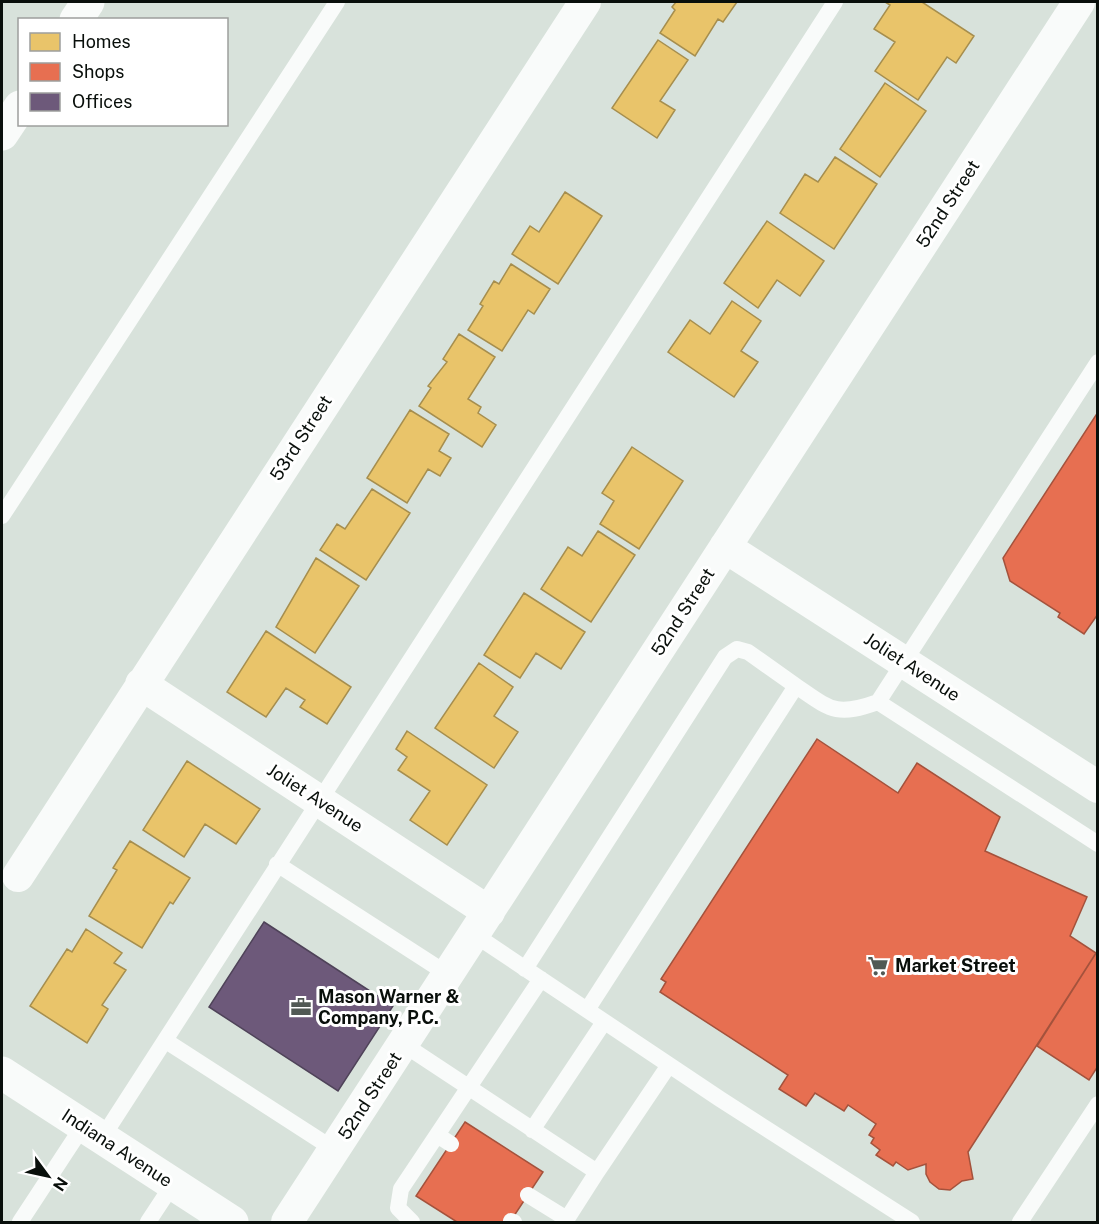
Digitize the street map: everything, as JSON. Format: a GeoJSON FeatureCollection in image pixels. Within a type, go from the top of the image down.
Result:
{"type":"FeatureCollection","features":[{"type":"Feature","properties":{"kind":"main road"},"geometry":{"type":"LineString","coordinates":[[77,18],[88,2]]}},
{"type":"Feature","properties":{"kind":"main road"},"geometry":{"type":"LineString","coordinates":[[2,134],[18,110]]}},
{"type":"Feature","properties":{"kind":"main road","name":"Indiana Avenue"},"geometry":{"type":"LineString","coordinates":[[2,1073],[232,1222]]}},
{"type":"Feature","properties":{"kind":"street","name":"53rd Street"},"geometry":{"type":"LineString","coordinates":[[18,876],[585,2]]}},
{"type":"Feature","properties":{"kind":"street","name":"52nd Street"},"geometry":{"type":"LineString","coordinates":[[287,1222],[1079,2]]}},
{"type":"Feature","properties":{"kind":"street","name":"Joliet Avenue"},"geometry":{"type":"LineString","coordinates":[[725,547],[1098,787]]}},
{"type":"Feature","properties":{"kind":"street","name":"Joliet Avenue"},"geometry":{"type":"LineString","coordinates":[[141,684],[318,800],[482,924]]}},
{"type":"Feature","properties":{"kind":"lane"},"geometry":{"type":"LineString","coordinates":[[2,516],[337,2]]}},
{"type":"Feature","properties":{"kind":"lane"},"geometry":{"type":"LineString","coordinates":[[20,1222],[166,1041],[318,800],[835,2]]}},
{"type":"Feature","properties":{"kind":"lane"},"geometry":{"type":"LineString","coordinates":[[525,969],[725,657],[737,649],[748,652],[830,709],[856,710],[878,702],[1098,362]]}},
{"type":"Feature","properties":{"kind":"lane"},"geometry":{"type":"LineString","coordinates":[[586,1010],[796,686]]}},
{"type":"Feature","properties":{"kind":"lane"},"geometry":{"type":"LineString","coordinates":[[878,702],[1098,844]]}},
{"type":"Feature","properties":{"kind":"lane"},"geometry":{"type":"LineString","coordinates":[[277,864],[449,975]]}},
{"type":"Feature","properties":{"kind":"lane"},"geometry":{"type":"LineString","coordinates":[[482,924],[525,969],[912,1222]]}},
{"type":"Feature","properties":{"kind":"lane"},"geometry":{"type":"LineString","coordinates":[[412,1222],[398,1208],[398,1197],[427,1165],[444,1140],[470,1088],[541,980]]}},
{"type":"Feature","properties":{"kind":"lane"},"geometry":{"type":"LineString","coordinates":[[532,1130],[604,1022]]}},
{"type":"Feature","properties":{"kind":"lane"},"geometry":{"type":"LineString","coordinates":[[166,1041],[334,1150]]}},
{"type":"Feature","properties":{"kind":"lane"},"geometry":{"type":"LineString","coordinates":[[403,1044],[597,1172]]}},
{"type":"Feature","properties":{"kind":"lane"},"geometry":{"type":"LineString","coordinates":[[528,1195],[566,1221],[669,1065]]}},
{"type":"Feature","properties":{"kind":"lane"},"geometry":{"type":"LineString","coordinates":[[1020,1222],[1098,1104]]}},
{"type":"Feature","properties":{"kind":"lane"},"geometry":{"type":"LineString","coordinates":[[148,1222],[173,1184]]}},
{"type":"Feature","properties":{"kind":"building: Homes"},"geometry":{"type":"Polygon","coordinates":[[[676,2],[737,2],[723,22],[718,19],[695,56],[660,33],[675,10],[672,7],[676,2]]]}},
{"type":"Feature","properties":{"kind":"building: Homes"},"geometry":{"type":"Polygon","coordinates":[[[885,2],[922,2],[974,36],[956,63],[947,57],[918,100],[875,71],[895,42],[874,29],[890,5],[885,2]]]}},
{"type":"Feature","properties":{"kind":"building: Homes"},"geometry":{"type":"Polygon","coordinates":[[[658,40],[688,60],[660,101],[675,110],[657,138],[612,108],[658,40]]]}},
{"type":"Feature","properties":{"kind":"building: Homes"},"geometry":{"type":"Polygon","coordinates":[[[885,83],[926,111],[880,177],[840,149],[885,83]]]}},
{"type":"Feature","properties":{"kind":"building: Homes"},"geometry":{"type":"Polygon","coordinates":[[[835,157],[877,184],[834,249],[780,213],[805,174],[818,182],[835,157]]]}},
{"type":"Feature","properties":{"kind":"building: Homes"},"geometry":{"type":"Polygon","coordinates":[[[565,192],[602,216],[558,284],[512,254],[530,226],[539,232],[565,192]]]}},
{"type":"Feature","properties":{"kind":"building: Homes"},"geometry":{"type":"Polygon","coordinates":[[[767,221],[824,261],[800,296],[777,280],[758,308],[724,283],[767,221]]]}},
{"type":"Feature","properties":{"kind":"building: Homes"},"geometry":{"type":"Polygon","coordinates":[[[511,264],[550,289],[534,314],[528,310],[502,351],[468,330],[483,306],[480,304],[494,281],[499,284],[511,264]]]}},
{"type":"Feature","properties":{"kind":"building: Homes"},"geometry":{"type":"Polygon","coordinates":[[[732,301],[761,321],[741,351],[758,362],[734,397],[668,352],[690,320],[710,334],[732,301]]]}},
{"type":"Feature","properties":{"kind":"building: Homes"},"geometry":{"type":"Polygon","coordinates":[[[459,334],[495,357],[468,399],[481,407],[478,413],[496,425],[482,447],[419,406],[431,388],[428,386],[447,362],[443,359],[459,334]]]}},
{"type":"Feature","properties":{"kind":"building: Homes"},"geometry":{"type":"Polygon","coordinates":[[[410,410],[449,434],[439,451],[451,458],[440,476],[428,469],[407,503],[367,478],[410,410]]]}},
{"type":"Feature","properties":{"kind":"building: Homes"},"geometry":{"type":"Polygon","coordinates":[[[632,447],[683,481],[639,549],[600,524],[614,501],[602,493],[632,447]]]}},
{"type":"Feature","properties":{"kind":"building: Homes"},"geometry":{"type":"Polygon","coordinates":[[[372,489],[410,513],[366,580],[320,550],[337,524],[345,529],[372,489]]]}},
{"type":"Feature","properties":{"kind":"building: Homes"},"geometry":{"type":"Polygon","coordinates":[[[598,531],[635,555],[591,622],[541,589],[568,547],[582,556],[598,531]]]}},
{"type":"Feature","properties":{"kind":"building: Homes"},"geometry":{"type":"Polygon","coordinates":[[[316,558],[359,586],[315,653],[276,627],[316,558]]]}},
{"type":"Feature","properties":{"kind":"building: Homes"},"geometry":{"type":"Polygon","coordinates":[[[524,593],[585,632],[561,669],[536,653],[520,678],[484,655],[524,593]]]}},
{"type":"Feature","properties":{"kind":"building: Homes"},"geometry":{"type":"Polygon","coordinates":[[[266,631],[351,687],[327,724],[300,707],[305,700],[286,688],[266,717],[227,692],[266,631]]]}},
{"type":"Feature","properties":{"kind":"building: Homes"},"geometry":{"type":"Polygon","coordinates":[[[479,663],[513,687],[494,716],[518,732],[494,768],[435,728],[479,663]]]}},
{"type":"Feature","properties":{"kind":"building: Homes"},"geometry":{"type":"Polygon","coordinates":[[[407,731],[487,785],[447,845],[410,820],[430,791],[398,770],[407,757],[396,749],[407,731]]]}},
{"type":"Feature","properties":{"kind":"building: Homes"},"geometry":{"type":"Polygon","coordinates":[[[187,761],[260,809],[236,844],[205,824],[184,857],[143,830],[187,761]]]}},
{"type":"Feature","properties":{"kind":"building: Homes"},"geometry":{"type":"Polygon","coordinates":[[[130,841],[190,878],[173,904],[170,902],[142,948],[89,916],[117,870],[113,868],[130,841]]]}},
{"type":"Feature","properties":{"kind":"building: Homes"},"geometry":{"type":"Polygon","coordinates":[[[86,929],[122,953],[114,963],[126,970],[102,1005],[108,1009],[87,1043],[30,1006],[67,949],[72,952],[86,929]]]}},
{"type":"Feature","properties":{"kind":"building: Shops"},"geometry":{"type":"Polygon","coordinates":[[[1098,412],[1098,614],[1084,634],[1058,617],[1060,613],[1010,581],[1003,558],[1098,412]]]}},
{"type":"Feature","properties":{"kind":"building: Shops","name":"Market Street"},"geometry":{"type":"Polygon","coordinates":[[[817,739],[898,793],[917,763],[1000,817],[985,851],[1087,897],[1070,936],[1096,953],[968,1152],[973,1179],[962,1181],[950,1190],[939,1189],[930,1182],[926,1174],[926,1164],[908,1170],[896,1162],[893,1166],[876,1155],[880,1150],[871,1143],[874,1138],[869,1135],[876,1124],[848,1105],[844,1111],[815,1093],[806,1106],[779,1089],[788,1075],[660,992],[666,982],[661,979],[817,739]]]}},
{"type":"Feature","properties":{"kind":"building: Shops"},"geometry":{"type":"Polygon","coordinates":[[[1098,950],[1098,1066],[1089,1080],[1037,1046],[1098,950]]]}},
{"type":"Feature","properties":{"kind":"building: Shops"},"geometry":{"type":"Polygon","coordinates":[[[465,1122],[543,1172],[510,1222],[457,1222],[416,1196],[465,1122]]]}},
{"type":"Feature","properties":{"kind":"building: Offices","name":"Mason Warner & Company, P.C."},"geometry":{"type":"Polygon","coordinates":[[[264,922],[393,1006],[338,1091],[209,1007],[264,922]]]}},
{"type":"Feature","properties":{"kind":"place","name":"Market Street"},"geometry":{"type":"Point","coordinates":[878,966]}},
{"type":"Feature","properties":{"kind":"place","name":"Mason Warner & Company, P.C."},"geometry":{"type":"Point","coordinates":[301,1007]}}]}
